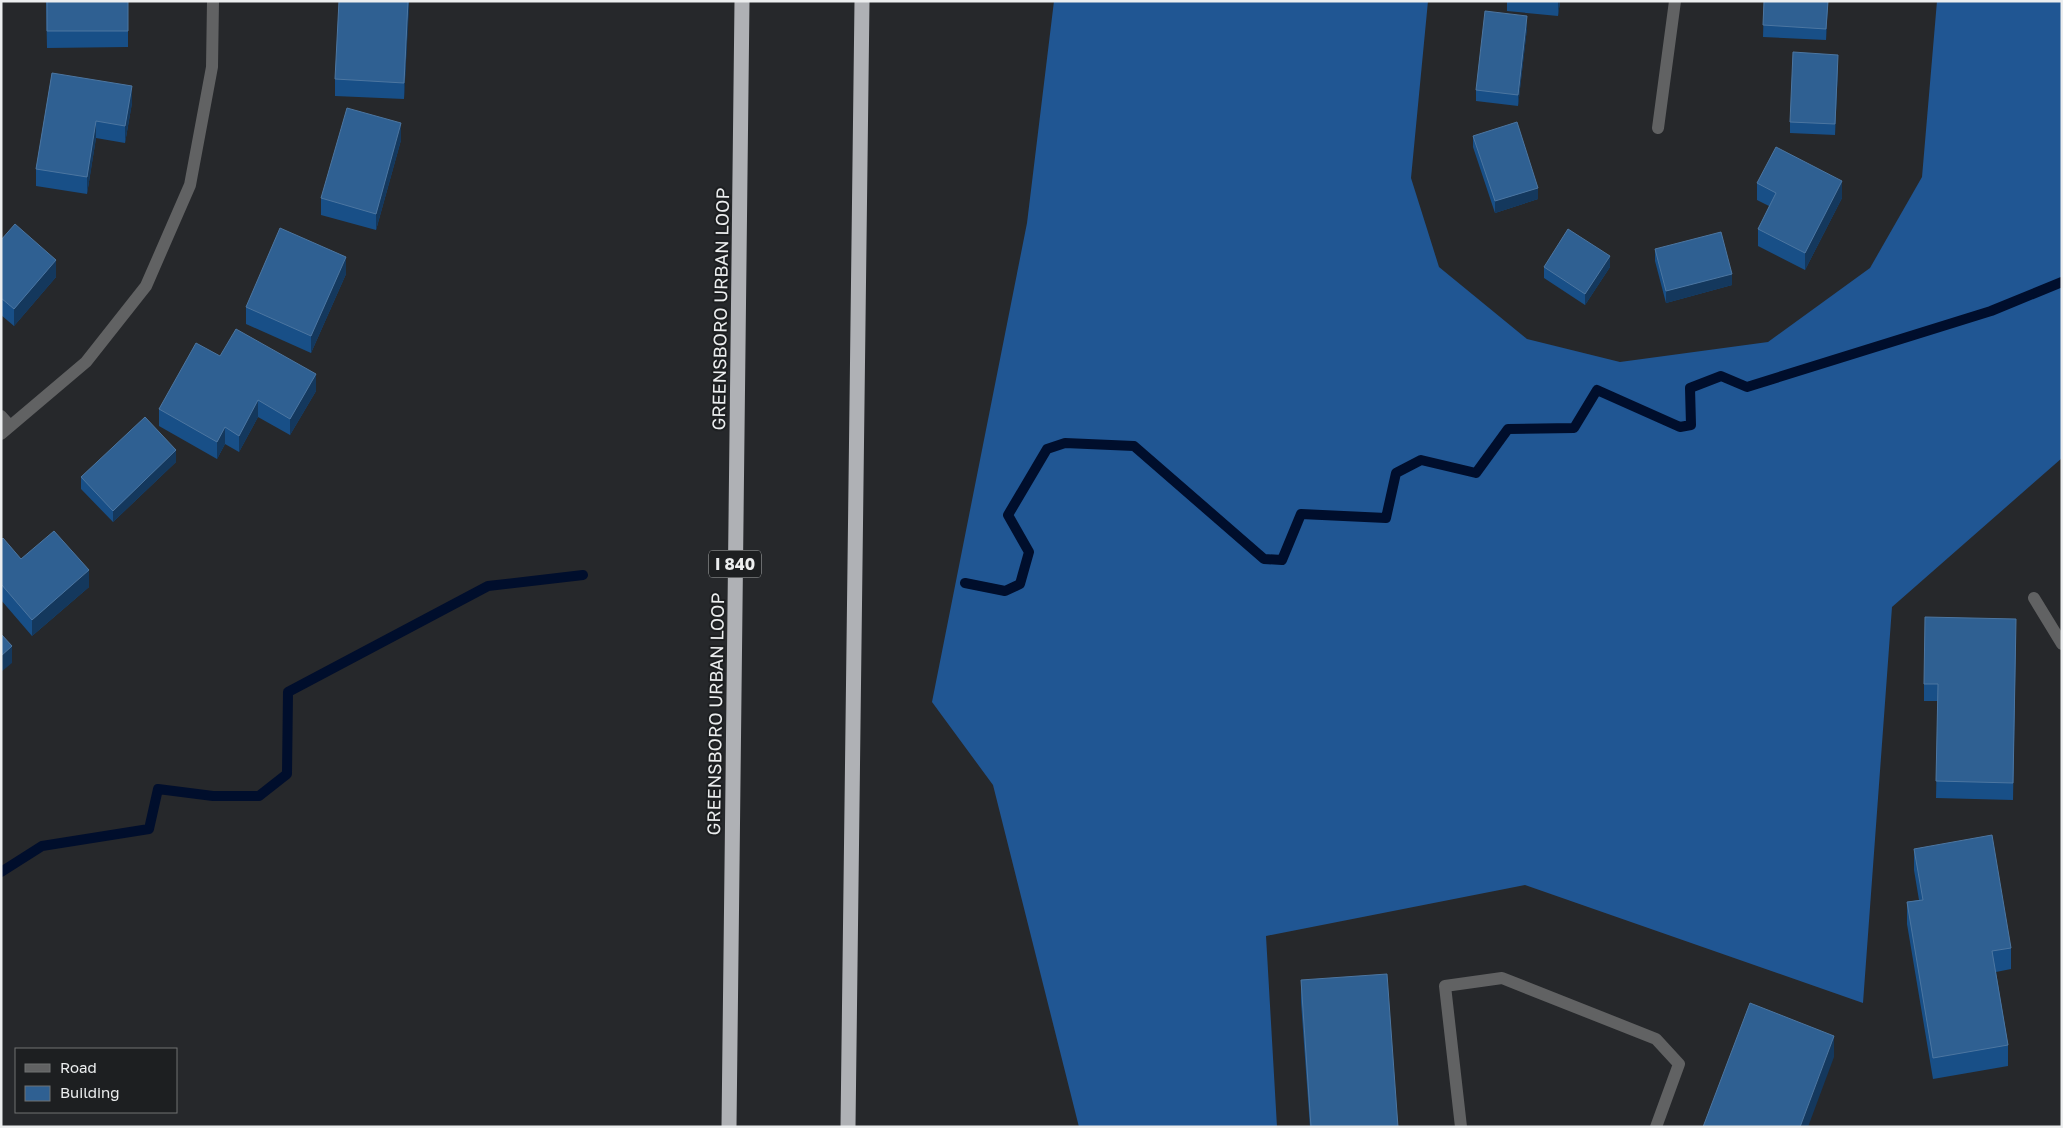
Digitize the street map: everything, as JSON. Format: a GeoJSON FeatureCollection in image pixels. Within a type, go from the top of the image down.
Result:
{"type":"FeatureCollection","features":[{"type":"Feature","properties":{"kind":"highway","name":"GREENSBORO URBAN LOOP"},"geometry":{"type":"LineString","coordinates":[[729,1127],[742,1]]}},
{"type":"Feature","properties":{"kind":"highway"},"geometry":{"type":"LineString","coordinates":[[848,1127],[862,1]]}},
{"type":"Feature","properties":{"kind":"street"},"geometry":{"type":"LineString","coordinates":[[1,416],[6,430],[86,362],[146,286],[190,185],[212,67],[213,1]]}},
{"type":"Feature","properties":{"kind":"street"},"geometry":{"type":"LineString","coordinates":[[1658,128],[1675,1]]}},
{"type":"Feature","properties":{"kind":"street"},"geometry":{"type":"LineString","coordinates":[[2034,598],[2062,644]]}},
{"type":"Feature","properties":{"kind":"street"},"geometry":{"type":"LineString","coordinates":[[1461,1127],[1445,986],[1502,978],[1656,1039],[1679,1064],[1656,1127]]}},
{"type":"Feature","properties":{"kind":"shaded area"},"geometry":{"type":"Polygon","coordinates":[[[1054,1],[1428,1],[1411,178],[1439,267],[1527,339],[1620,362],[1768,342],[1870,268],[1922,177],[1937,1],[2062,1],[2062,458],[1892,607],[1863,1003],[1525,885],[1266,936],[1277,1127],[1079,1127],[993,785],[932,702],[1027,223],[1054,1]]]}},
{"type":"Feature","properties":{"kind":"building"},"geometry":{"type":"Polygon","coordinates":[[[47,1],[128,1],[128,31],[47,31],[47,1]]]}},
{"type":"Feature","properties":{"kind":"building"},"geometry":{"type":"Polygon","coordinates":[[[339,1],[408,1],[404,83],[335,79],[339,1]]]}},
{"type":"Feature","properties":{"kind":"building"},"geometry":{"type":"Polygon","coordinates":[[[1764,1],[1828,1],[1826,29],[1763,25],[1764,1]]]}},
{"type":"Feature","properties":{"kind":"building"},"geometry":{"type":"Polygon","coordinates":[[[1485,11],[1527,16],[1518,95],[1476,90],[1485,11]]]}},
{"type":"Feature","properties":{"kind":"building"},"geometry":{"type":"Polygon","coordinates":[[[1793,52],[1838,55],[1835,124],[1790,122],[1793,52]]]}},
{"type":"Feature","properties":{"kind":"building"},"geometry":{"type":"Polygon","coordinates":[[[52,73],[132,86],[125,126],[96,121],[87,177],[36,169],[52,73]]]}},
{"type":"Feature","properties":{"kind":"building"},"geometry":{"type":"Polygon","coordinates":[[[347,108],[401,123],[376,214],[321,198],[347,108]]]}},
{"type":"Feature","properties":{"kind":"building"},"geometry":{"type":"Polygon","coordinates":[[[1517,122],[1538,188],[1495,201],[1473,136],[1517,122]]]}},
{"type":"Feature","properties":{"kind":"building"},"geometry":{"type":"Polygon","coordinates":[[[1776,147],[1842,181],[1805,253],[1758,229],[1776,193],[1757,183],[1776,147]]]}},
{"type":"Feature","properties":{"kind":"building"},"geometry":{"type":"Polygon","coordinates":[[[15,224],[56,260],[14,309],[1,298],[1,240],[15,224]]]}},
{"type":"Feature","properties":{"kind":"building"},"geometry":{"type":"Polygon","coordinates":[[[280,228],[346,257],[311,336],[246,307],[280,228]]]}},
{"type":"Feature","properties":{"kind":"building"},"geometry":{"type":"Polygon","coordinates":[[[1568,229],[1610,256],[1585,294],[1544,267],[1568,229]]]}},
{"type":"Feature","properties":{"kind":"building"},"geometry":{"type":"Polygon","coordinates":[[[1721,232],[1732,274],[1666,291],[1655,249],[1721,232]]]}},
{"type":"Feature","properties":{"kind":"building"},"geometry":{"type":"Polygon","coordinates":[[[236,329],[316,374],[290,419],[258,400],[239,436],[225,427],[217,442],[159,409],[196,343],[220,356],[236,329]]]}},
{"type":"Feature","properties":{"kind":"building"},"geometry":{"type":"Polygon","coordinates":[[[145,417],[176,450],[113,511],[81,477],[145,417]]]}},
{"type":"Feature","properties":{"kind":"building"},"geometry":{"type":"Polygon","coordinates":[[[54,531],[89,570],[32,620],[1,584],[1,540],[3,538],[21,559],[54,531]]]}},
{"type":"Feature","properties":{"kind":"building"},"geometry":{"type":"Polygon","coordinates":[[[1925,617],[2016,619],[2013,783],[1936,781],[1938,684],[1924,684],[1925,617]]]}},
{"type":"Feature","properties":{"kind":"building"},"geometry":{"type":"Polygon","coordinates":[[[1,634],[12,646],[1,656],[1,634]]]}},
{"type":"Feature","properties":{"kind":"building"},"geometry":{"type":"Polygon","coordinates":[[[1992,835],[2011,948],[1992,951],[2008,1045],[1933,1058],[1907,902],[1923,900],[1914,849],[1992,835]]]}},
{"type":"Feature","properties":{"kind":"building"},"geometry":{"type":"Polygon","coordinates":[[[1387,974],[1398,1127],[1311,1127],[1301,980],[1387,974]]]}},
{"type":"Feature","properties":{"kind":"building"},"geometry":{"type":"Polygon","coordinates":[[[1750,1003],[1834,1036],[1800,1127],[1703,1127],[1750,1003]]]}},
{"type":"Feature","properties":{"kind":"waterway"},"geometry":{"type":"LineString","coordinates":[[965,583],[1005,591],[1020,584],[1029,552],[1008,515],[1047,449],[1065,443],[1134,446],[1264,559],[1282,560],[1301,514],[1386,518],[1396,473],[1421,460],[1476,473],[1508,429],[1574,428],[1597,390],[1680,427],[1691,425],[1690,388],[1721,376],[1747,387],[1991,311],[2062,282]]}},
{"type":"Feature","properties":{"kind":"waterway"},"geometry":{"type":"LineString","coordinates":[[1,872],[42,846],[149,829],[158,789],[213,796],[259,796],[287,774],[288,692],[488,586],[583,575]]}}]}
